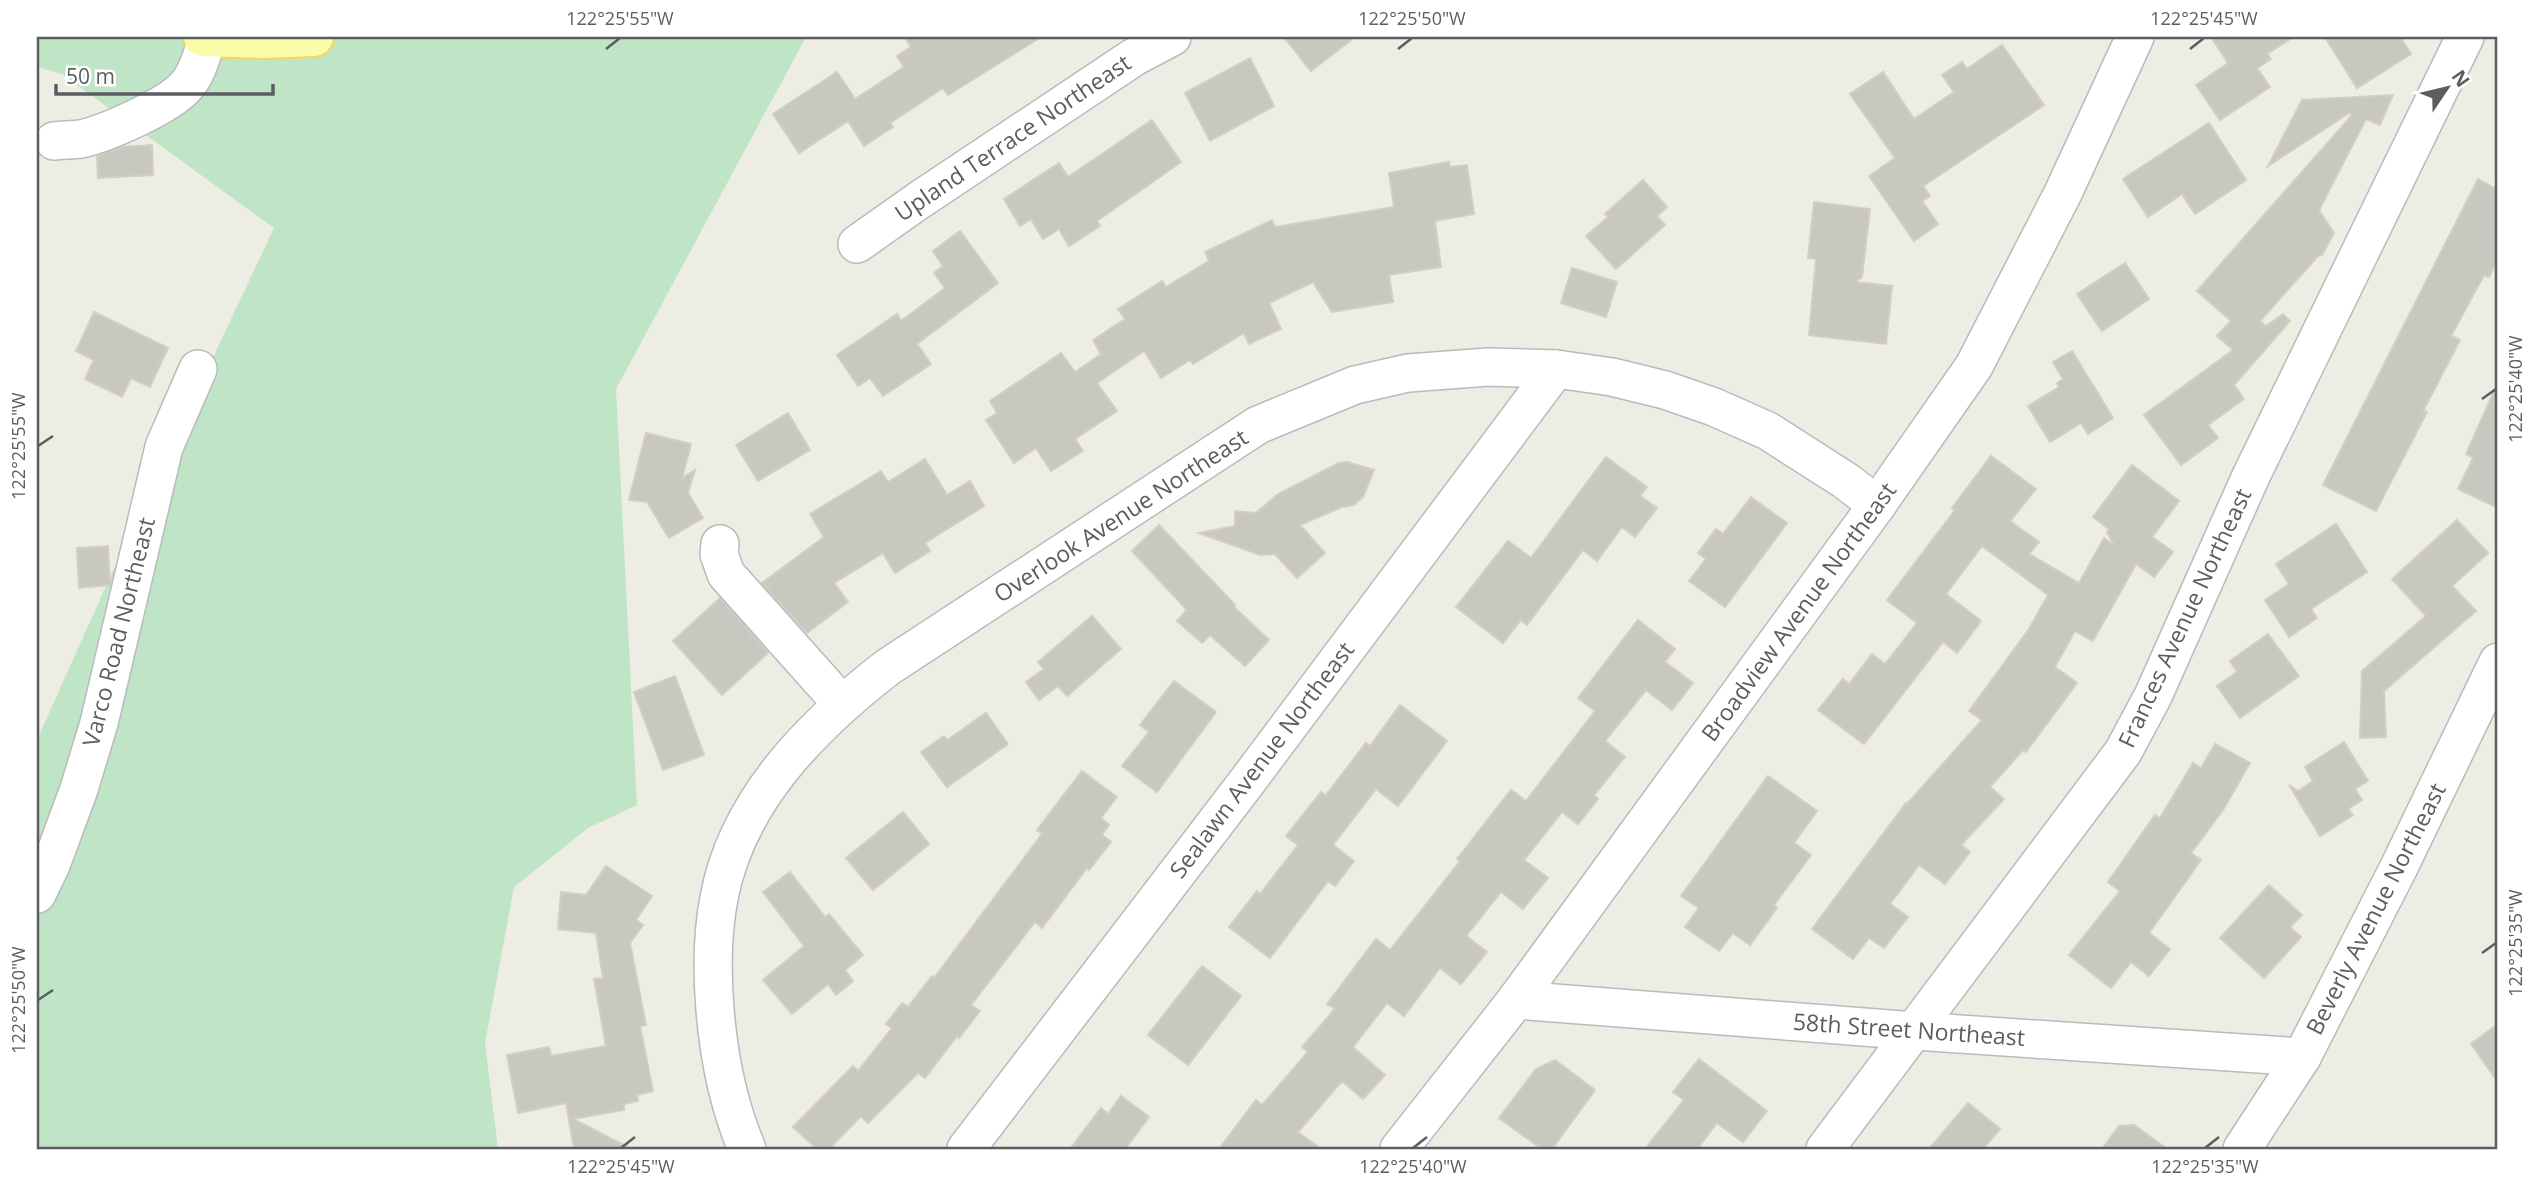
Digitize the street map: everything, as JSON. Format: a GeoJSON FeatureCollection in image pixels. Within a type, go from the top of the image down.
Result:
{"type":"FeatureCollection","features":[{"type":"Feature","properties":{"kind":"main road"},"geometry":{"type":"LineString","coordinates":[[206,37],[314,37]]}},
{"type":"Feature","properties":{"kind":"street"},"geometry":{"type":"LineString","coordinates":[[54,141],[81,138],[146,114],[182,90],[196,69],[206,37]]}},
{"type":"Feature","properties":{"kind":"street","name":"Upland Terrace Northeast"},"geometry":{"type":"LineString","coordinates":[[856,244],[1134,57],[1172,37]]}},
{"type":"Feature","properties":{"kind":"street","name":"Broadview Avenue Northeast"},"geometry":{"type":"LineString","coordinates":[[1399,1149],[1516,1000],[1877,505],[1974,366],[2063,193],[2135,37]]}},
{"type":"Feature","properties":{"kind":"street","name":"Frances Avenue Northeast"},"geometry":{"type":"LineString","coordinates":[[1825,1149],[2123,752],[2152,696],[2251,476],[2465,37]]}},
{"type":"Feature","properties":{"kind":"street","name":"Overlook Avenue Northeast"},"geometry":{"type":"LineString","coordinates":[[747,1149],[725,1085],[717,1037],[713,993],[714,943],[719,897],[729,860],[746,823],[768,788],[819,725],[888,667],[1258,425],[1355,385],[1408,373],[1488,367],[1556,369],[1612,377],[1665,390],[1714,407],[1768,431],[1813,458],[1877,505]]}},
{"type":"Feature","properties":{"kind":"street","name":"Varco Road Northeast"},"geometry":{"type":"LineString","coordinates":[[37,894],[51,865],[79,789],[99,723],[164,447],[198,369]]}},
{"type":"Feature","properties":{"kind":"street","name":"Sealawn Avenue Northeast"},"geometry":{"type":"LineString","coordinates":[[966,1149],[1246,783],[1556,369]]}},
{"type":"Feature","properties":{"kind":"street"},"geometry":{"type":"LineString","coordinates":[[720,544],[719,554],[726,574],[842,704]]}},
{"type":"Feature","properties":{"kind":"street","name":"Beverly Avenue Northeast"},"geometry":{"type":"LineString","coordinates":[[2242,1149],[2302,1057],[2399,867],[2498,663]]}},
{"type":"Feature","properties":{"kind":"street","name":"58th Street Northeast"},"geometry":{"type":"LineString","coordinates":[[1516,1000],[2302,1057]]}},
{"type":"Feature","properties":{"kind":"green space"},"geometry":{"type":"Polygon","coordinates":[[[37,37],[806,37],[616,389],[637,805],[588,828],[514,887],[485,1043],[498,1149],[37,1149],[37,740],[124,546],[274,228],[62,74],[37,67],[37,37]]]}},
{"type":"Feature","properties":{"kind":"building"},"geometry":{"type":"Polygon","coordinates":[[[905,37],[1041,37],[948,95],[943,88],[890,123],[893,127],[864,146],[848,121],[799,153],[773,114],[837,72],[855,99],[904,67],[897,56],[911,47],[905,37]]]}},
{"type":"Feature","properties":{"kind":"building"},"geometry":{"type":"Polygon","coordinates":[[[1284,37],[1355,37],[1311,71],[1284,37]]]}},
{"type":"Feature","properties":{"kind":"building"},"geometry":{"type":"Polygon","coordinates":[[[2211,37],[2293,37],[2267,54],[2271,59],[2257,68],[2270,87],[2220,120],[2196,85],[2228,63],[2211,37]]]}},
{"type":"Feature","properties":{"kind":"building"},"geometry":{"type":"Polygon","coordinates":[[[2325,37],[2400,37],[2411,54],[2357,88],[2325,37]]]}},
{"type":"Feature","properties":{"kind":"building"},"geometry":{"type":"Polygon","coordinates":[[[2002,45],[2044,105],[1923,186],[1930,196],[1922,201],[1938,224],[1914,241],[1869,176],[1895,158],[1850,94],[1883,72],[1914,119],[1954,92],[1942,75],[1962,62],[1967,69],[2002,45]]]}},
{"type":"Feature","properties":{"kind":"building"},"geometry":{"type":"Polygon","coordinates":[[[1250,58],[1274,106],[1210,141],[1185,93],[1250,58]]]}},
{"type":"Feature","properties":{"kind":"building"},"geometry":{"type":"Polygon","coordinates":[[[2393,95],[2380,125],[2366,119],[2319,210],[2334,233],[2322,255],[2318,256],[2260,321],[2266,326],[2283,314],[2290,321],[2234,385],[2244,399],[2208,425],[2218,438],[2181,465],[2144,415],[2233,350],[2217,336],[2231,321],[2197,291],[2353,114],[2349,113],[2268,166],[2302,100],[2393,95]]]}},
{"type":"Feature","properties":{"kind":"building"},"geometry":{"type":"Polygon","coordinates":[[[1152,120],[1181,162],[1097,221],[1100,226],[1069,246],[1059,229],[1043,239],[1031,219],[1020,226],[1004,199],[1059,163],[1068,177],[1152,120]]]}},
{"type":"Feature","properties":{"kind":"building"},"geometry":{"type":"Polygon","coordinates":[[[2209,123],[2246,180],[2195,214],[2182,194],[2148,217],[2123,179],[2209,123]]]}},
{"type":"Feature","properties":{"kind":"building"},"geometry":{"type":"Polygon","coordinates":[[[152,145],[153,175],[98,178],[97,156],[123,147],[152,145]]]}},
{"type":"Feature","properties":{"kind":"building"},"geometry":{"type":"Polygon","coordinates":[[[1449,162],[1450,167],[1467,165],[1474,214],[1435,221],[1441,267],[1389,275],[1393,302],[1332,312],[1313,282],[1269,303],[1281,329],[1249,344],[1244,333],[1193,364],[1190,360],[1161,378],[1144,351],[1097,383],[1117,411],[1075,439],[1083,451],[1051,471],[1036,448],[1014,463],[986,420],[997,413],[990,401],[1061,353],[1075,372],[1101,354],[1093,340],[1125,319],[1118,309],[1162,281],[1166,287],[1209,261],[1205,252],[1272,220],[1275,227],[1394,207],[1389,173],[1449,162]]]}},
{"type":"Feature","properties":{"kind":"building"},"geometry":{"type":"Polygon","coordinates":[[[2478,179],[2498,190],[2498,259],[2489,277],[2484,275],[2451,336],[2460,340],[2423,411],[2427,412],[2376,511],[2323,485],[2478,179]]]}},
{"type":"Feature","properties":{"kind":"building"},"geometry":{"type":"Polygon","coordinates":[[[1643,180],[1667,207],[1657,216],[1665,225],[1616,269],[1586,236],[1608,217],[1605,214],[1643,180]]]}},
{"type":"Feature","properties":{"kind":"building"},"geometry":{"type":"Polygon","coordinates":[[[1814,202],[1870,209],[1862,277],[1855,282],[1892,286],[1886,344],[1809,335],[1816,259],[1808,258],[1814,202]]]}},
{"type":"Feature","properties":{"kind":"building"},"geometry":{"type":"Polygon","coordinates":[[[960,231],[998,283],[917,344],[931,364],[883,396],[870,378],[858,386],[837,355],[897,314],[901,321],[945,288],[934,273],[943,266],[933,251],[960,231]]]}},
{"type":"Feature","properties":{"kind":"building"},"geometry":{"type":"Polygon","coordinates":[[[2125,263],[2149,299],[2102,331],[2077,294],[2125,263]]]}},
{"type":"Feature","properties":{"kind":"building"},"geometry":{"type":"Polygon","coordinates":[[[1572,268],[1617,282],[1606,317],[1561,303],[1572,268]]]}},
{"type":"Feature","properties":{"kind":"building"},"geometry":{"type":"Polygon","coordinates":[[[94,312],[168,348],[150,387],[131,378],[122,397],[85,379],[94,360],[76,351],[94,312]]]}},
{"type":"Feature","properties":{"kind":"building"},"geometry":{"type":"Polygon","coordinates":[[[2072,351],[2113,418],[2088,434],[2081,423],[2050,442],[2028,406],[2059,387],[2057,383],[2063,379],[2053,362],[2072,351]]]}},
{"type":"Feature","properties":{"kind":"building"},"geometry":{"type":"Polygon","coordinates":[[[2498,382],[2498,508],[2458,489],[2473,458],[2466,454],[2498,382]]]}},
{"type":"Feature","properties":{"kind":"building"},"geometry":{"type":"Polygon","coordinates":[[[788,413],[810,450],[758,481],[736,445],[788,413]]]}},
{"type":"Feature","properties":{"kind":"building"},"geometry":{"type":"Polygon","coordinates":[[[646,433],[691,444],[682,478],[695,470],[688,493],[703,518],[669,538],[647,502],[629,500],[646,433]]]}},
{"type":"Feature","properties":{"kind":"building"},"geometry":{"type":"Polygon","coordinates":[[[1991,456],[2036,489],[2010,521],[2039,542],[2029,554],[2079,583],[2104,538],[2115,546],[2107,533],[2109,529],[2093,517],[2132,465],[2179,501],[2152,537],[2173,552],[2154,577],[2136,564],[2093,641],[2075,631],[2055,667],[2077,683],[2026,752],[2023,750],[1990,787],[2004,799],[1961,845],[1970,852],[1945,884],[1919,865],[1890,904],[1908,917],[1884,948],[1869,938],[1853,959],[1812,929],[1906,803],[1982,720],[1969,711],[2029,629],[2048,595],[1982,546],[1946,594],[1981,621],[1957,653],[1943,642],[1864,744],[1818,710],[1843,679],[1849,684],[1872,654],[1885,664],[1917,623],[1887,600],[1955,510],[1952,508],[1991,456]]]}},
{"type":"Feature","properties":{"kind":"building"},"geometry":{"type":"Polygon","coordinates":[[[1606,457],[1647,487],[1640,496],[1657,508],[1635,537],[1622,527],[1597,561],[1583,550],[1527,625],[1521,620],[1503,643],[1456,607],[1508,541],[1531,558],[1606,457]]]}},
{"type":"Feature","properties":{"kind":"building"},"geometry":{"type":"Polygon","coordinates":[[[925,459],[947,495],[970,481],[984,506],[925,543],[930,551],[895,573],[883,553],[834,583],[848,602],[807,633],[762,583],[824,537],[810,514],[881,471],[888,482],[925,459]]]}},
{"type":"Feature","properties":{"kind":"building"},"geometry":{"type":"Polygon","coordinates":[[[1347,462],[1374,470],[1363,497],[1354,505],[1342,507],[1300,525],[1325,553],[1297,578],[1275,554],[1260,555],[1199,533],[1235,526],[1235,511],[1256,513],[1278,494],[1339,463],[1347,462]]]}},
{"type":"Feature","properties":{"kind":"building"},"geometry":{"type":"Polygon","coordinates":[[[1751,497],[1787,523],[1725,607],[1689,581],[1706,559],[1698,553],[1716,529],[1723,534],[1751,497]]]}},
{"type":"Feature","properties":{"kind":"building"},"geometry":{"type":"Polygon","coordinates":[[[2457,520],[2488,553],[2452,586],[2476,611],[2384,691],[2386,737],[2360,738],[2362,671],[2426,616],[2392,579],[2457,520]]]}},
{"type":"Feature","properties":{"kind":"building"},"geometry":{"type":"Polygon","coordinates":[[[2336,524],[2367,572],[2311,609],[2317,618],[2289,637],[2265,600],[2289,584],[2276,564],[2336,524]]]}},
{"type":"Feature","properties":{"kind":"building"},"geometry":{"type":"Polygon","coordinates":[[[1159,525],[1234,607],[1269,640],[1245,666],[1210,635],[1202,643],[1177,621],[1187,610],[1132,551],[1159,525]]]}},
{"type":"Feature","properties":{"kind":"building"},"geometry":{"type":"Polygon","coordinates":[[[108,546],[110,585],[79,588],[77,548],[108,546]]]}},
{"type":"Feature","properties":{"kind":"building"},"geometry":{"type":"Polygon","coordinates":[[[720,598],[768,653],[722,695],[673,641],[720,598]]]}},
{"type":"Feature","properties":{"kind":"building"},"geometry":{"type":"Polygon","coordinates":[[[1092,616],[1121,649],[1067,696],[1058,686],[1039,700],[1026,682],[1044,669],[1038,662],[1092,616]]]}},
{"type":"Feature","properties":{"kind":"building"},"geometry":{"type":"Polygon","coordinates":[[[1638,620],[1675,649],[1665,662],[1693,683],[1672,710],[1646,690],[1605,741],[1625,757],[1594,795],[1598,799],[1578,824],[1562,812],[1524,860],[1548,878],[1523,909],[1501,892],[1466,936],[1487,952],[1461,984],[1440,968],[1404,1016],[1387,1003],[1353,1047],[1385,1075],[1363,1099],[1342,1081],[1298,1132],[1321,1149],[1219,1149],[1256,1100],[1262,1105],[1308,1052],[1302,1047],[1335,1009],[1327,1004],[1376,939],[1390,950],[1460,861],[1457,859],[1511,790],[1526,801],[1595,711],[1578,698],[1638,620]]]}},
{"type":"Feature","properties":{"kind":"building"},"geometry":{"type":"Polygon","coordinates":[[[2268,634],[2299,676],[2240,718],[2217,686],[2237,672],[2230,661],[2268,634]]]}},
{"type":"Feature","properties":{"kind":"building"},"geometry":{"type":"Polygon","coordinates":[[[675,676],[704,755],[663,770],[634,692],[675,676]]]}},
{"type":"Feature","properties":{"kind":"building"},"geometry":{"type":"Polygon","coordinates":[[[1174,681],[1216,712],[1157,792],[1122,766],[1149,732],[1140,725],[1174,681]]]}},
{"type":"Feature","properties":{"kind":"building"},"geometry":{"type":"Polygon","coordinates":[[[1400,705],[1447,741],[1398,806],[1376,789],[1333,845],[1354,861],[1335,886],[1328,881],[1270,958],[1229,927],[1257,891],[1260,894],[1298,845],[1286,836],[1321,792],[1326,795],[1366,743],[1370,746],[1400,705]]]}},
{"type":"Feature","properties":{"kind":"building"},"geometry":{"type":"Polygon","coordinates":[[[986,713],[1008,744],[947,787],[921,752],[944,736],[947,740],[986,713]]]}},
{"type":"Feature","properties":{"kind":"building"},"geometry":{"type":"Polygon","coordinates":[[[2344,742],[2368,781],[2355,789],[2362,800],[2348,809],[2353,815],[2320,836],[2289,785],[2298,791],[2313,781],[2305,767],[2344,742]]]}},
{"type":"Feature","properties":{"kind":"building"},"geometry":{"type":"Polygon","coordinates":[[[2215,744],[2250,763],[2223,810],[2191,853],[2201,860],[2149,933],[2170,949],[2149,976],[2131,962],[2111,988],[2069,955],[2120,891],[2108,882],[2155,815],[2160,818],[2193,763],[2201,768],[2215,744]]]}},
{"type":"Feature","properties":{"kind":"building"},"geometry":{"type":"Polygon","coordinates":[[[1082,771],[1117,797],[1101,818],[1109,825],[1102,835],[1111,842],[1089,870],[1087,868],[1042,928],[1035,922],[971,1005],[980,1011],[925,1078],[918,1073],[868,1123],[861,1116],[829,1149],[817,1149],[793,1127],[853,1066],[858,1071],[892,1028],[886,1024],[902,1003],[908,1007],[932,976],[934,978],[1042,834],[1037,830],[1082,771]]]}},
{"type":"Feature","properties":{"kind":"building"},"geometry":{"type":"Polygon","coordinates":[[[1768,776],[1817,811],[1794,843],[1811,855],[1774,905],[1777,908],[1750,945],[1733,933],[1719,951],[1685,927],[1699,908],[1681,896],[1768,776]]]}},
{"type":"Feature","properties":{"kind":"building"},"geometry":{"type":"Polygon","coordinates":[[[903,812],[929,844],[873,890],[846,858],[903,812]]]}},
{"type":"Feature","properties":{"kind":"building"},"geometry":{"type":"Polygon","coordinates":[[[606,866],[652,896],[636,920],[643,925],[630,943],[646,1025],[640,1026],[653,1091],[637,1095],[638,1101],[624,1104],[624,1110],[573,1119],[631,1149],[574,1149],[566,1103],[518,1113],[507,1055],[549,1047],[551,1056],[606,1046],[594,979],[603,978],[596,933],[558,929],[561,892],[586,895],[606,866]]]}},
{"type":"Feature","properties":{"kind":"building"},"geometry":{"type":"Polygon","coordinates":[[[790,872],[825,917],[829,914],[863,955],[845,970],[853,981],[836,995],[828,984],[792,1014],[763,980],[804,946],[763,892],[790,872]]]}},
{"type":"Feature","properties":{"kind":"building"},"geometry":{"type":"Polygon","coordinates":[[[2269,885],[2302,915],[2290,927],[2301,937],[2264,978],[2220,938],[2269,885]]]}},
{"type":"Feature","properties":{"kind":"building"},"geometry":{"type":"Polygon","coordinates":[[[1202,966],[1241,996],[1188,1065],[1148,1035],[1202,966]]]}},
{"type":"Feature","properties":{"kind":"building"},"geometry":{"type":"Polygon","coordinates":[[[2498,1024],[2498,1082],[2471,1044],[2498,1024]]]}},
{"type":"Feature","properties":{"kind":"building"},"geometry":{"type":"Polygon","coordinates":[[[1699,1059],[1767,1111],[1743,1142],[1717,1123],[1697,1149],[1645,1149],[1684,1100],[1673,1092],[1699,1059]]]}},
{"type":"Feature","properties":{"kind":"building"},"geometry":{"type":"Polygon","coordinates":[[[1555,1060],[1595,1090],[1552,1149],[1542,1149],[1499,1118],[1536,1069],[1555,1060]]]}},
{"type":"Feature","properties":{"kind":"building"},"geometry":{"type":"Polygon","coordinates":[[[1121,1096],[1149,1117],[1125,1149],[1070,1149],[1101,1108],[1108,1114],[1121,1096]]]}},
{"type":"Feature","properties":{"kind":"building"},"geometry":{"type":"Polygon","coordinates":[[[1968,1103],[2000,1129],[1983,1149],[1929,1149],[1968,1103]]]}},
{"type":"Feature","properties":{"kind":"building"},"geometry":{"type":"Polygon","coordinates":[[[2134,1125],[2167,1149],[2102,1149],[2119,1126],[2134,1125]]]}}]}
